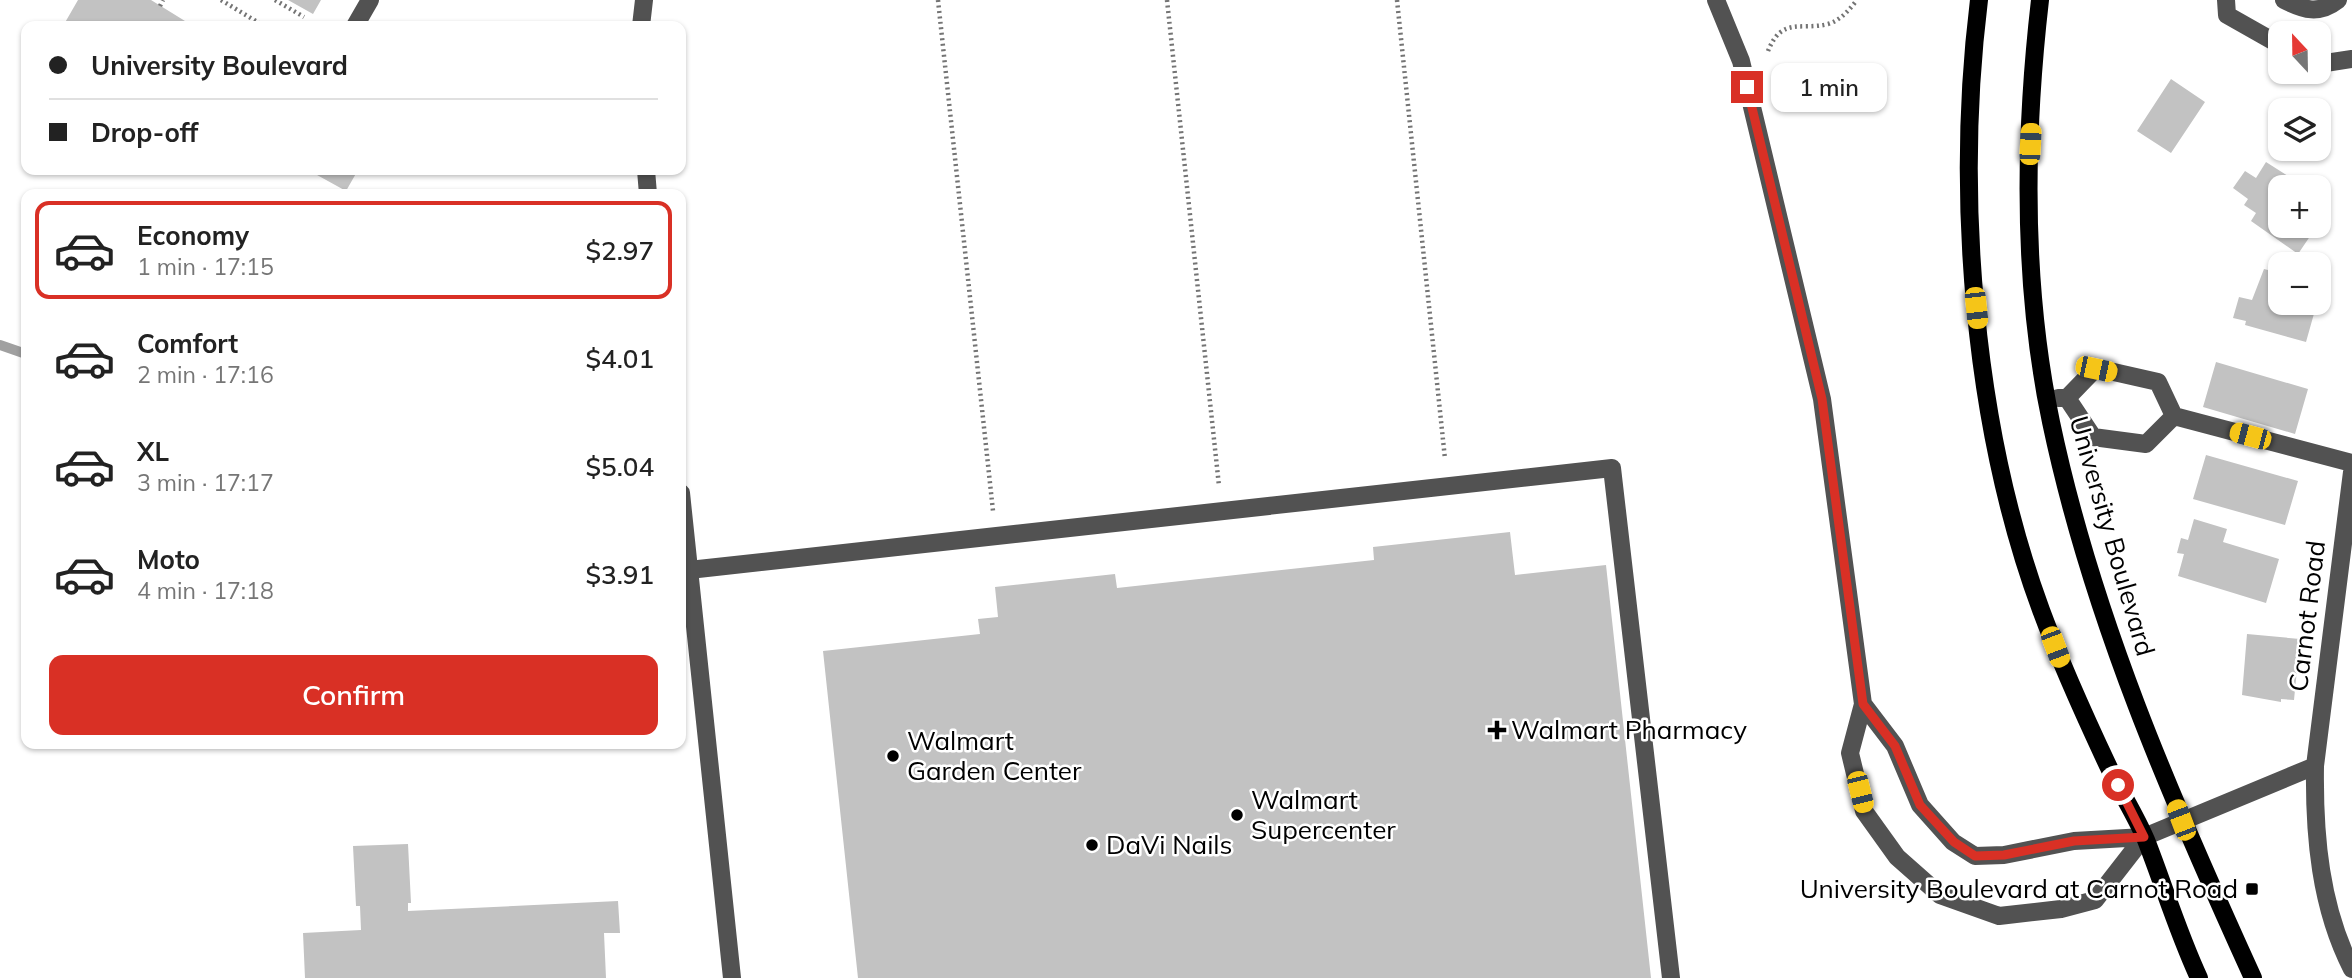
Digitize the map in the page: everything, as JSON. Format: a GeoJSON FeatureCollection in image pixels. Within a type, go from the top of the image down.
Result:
{"type":"FeatureCollection","features":[{"type":"Feature","properties":{"kind":"main road"},"geometry":{"type":"LineString","coordinates":[[1979,0],[1969,113],[1969,193],[1974,285],[1996,439],[2022,550],[2040,607],[2086,720],[2144,837],[2180,937],[2199,978]]}},
{"type":"Feature","properties":{"kind":"main road","name":"University Boulevard"},"geometry":{"type":"LineString","coordinates":[[2040,0],[2033,62],[2029,172],[2033,283],[2048,399],[2070,503],[2102,610],[2144,730],[2181,820],[2253,978]]}},
{"type":"Feature","properties":{"kind":"street"},"geometry":{"type":"LineString","coordinates":[[358,21],[370,0]]}},
{"type":"Feature","properties":{"kind":"street"},"geometry":{"type":"LineString","coordinates":[[642,21],[644,0]]}},
{"type":"Feature","properties":{"kind":"street"},"geometry":{"type":"LineString","coordinates":[[1716,0],[1741,61],[1822,399],[1863,704],[1850,753],[1864,811],[1897,857],[1940,895],[1999,916],[2061,909],[2095,900],[2144,837]]}},
{"type":"Feature","properties":{"kind":"street"},"geometry":{"type":"LineString","coordinates":[[2226,0],[2227,15],[2268,37]]}},
{"type":"Feature","properties":{"kind":"street"},"geometry":{"type":"LineString","coordinates":[[2284,0],[2308,10],[2324,10],[2338,0]]}},
{"type":"Feature","properties":{"kind":"street"},"geometry":{"type":"LineString","coordinates":[[2331,62],[2352,59]]}},
{"type":"Feature","properties":{"kind":"street"},"geometry":{"type":"LineString","coordinates":[[2048,399],[2067,398],[2096,369],[2158,382],[2174,416]]}},
{"type":"Feature","properties":{"kind":"street"},"geometry":{"type":"LineString","coordinates":[[2067,398],[2093,437],[2146,444],[2174,416]]}},
{"type":"Feature","properties":{"kind":"street"},"geometry":{"type":"LineString","coordinates":[[2174,416],[2352,463]]}},
{"type":"Feature","properties":{"kind":"street"},"geometry":{"type":"LineString","coordinates":[[689,570],[1612,468],[1671,978]]}},
{"type":"Feature","properties":{"kind":"street","name":"Carnot Road"},"geometry":{"type":"LineString","coordinates":[[2352,472],[2315,766],[2314,806],[2323,881],[2331,917],[2352,969]]}},
{"type":"Feature","properties":{"kind":"street"},"geometry":{"type":"LineString","coordinates":[[686,541],[732,978]]}},
{"type":"Feature","properties":{"kind":"street"},"geometry":{"type":"LineString","coordinates":[[1863,704],[1895,746],[1920,805],[1954,842],[1975,856],[2004,855],[2074,841],[2144,837],[2315,766]]}},
{"type":"Feature","properties":{"kind":"path"},"geometry":{"type":"LineString","coordinates":[[221,0],[256,21]]}},
{"type":"Feature","properties":{"kind":"path"},"geometry":{"type":"LineString","coordinates":[[275,0],[304,17]]}},
{"type":"Feature","properties":{"kind":"path"},"geometry":{"type":"LineString","coordinates":[[938,0],[996,536]]}},
{"type":"Feature","properties":{"kind":"path"},"geometry":{"type":"LineString","coordinates":[[1167,0],[1221,511]]}},
{"type":"Feature","properties":{"kind":"path"},"geometry":{"type":"LineString","coordinates":[[1397,0],[1448,486]]}},
{"type":"Feature","properties":{"kind":"path"},"geometry":{"type":"LineString","coordinates":[[1766,55],[1780,33],[1793,25],[1827,24],[1837,20],[1857,0]]}},
{"type":"Feature","properties":{"kind":"building"},"geometry":{"type":"Polygon","coordinates":[[[78,0],[151,0],[185,21],[66,21],[78,0]]]}},
{"type":"Feature","properties":{"kind":"building"},"geometry":{"type":"Polygon","coordinates":[[[288,0],[321,0],[313,14],[288,0]]]}},
{"type":"Feature","properties":{"kind":"building"},"geometry":{"type":"Polygon","coordinates":[[[2171,79],[2205,102],[2171,153],[2137,131],[2171,79]]]}},
{"type":"Feature","properties":{"kind":"building"},"geometry":{"type":"Polygon","coordinates":[[[2266,162],[2286,175],[2268,175],[2268,233],[2251,221],[2256,213],[2244,205],[2248,199],[2233,188],[2245,171],[2256,178],[2266,162]]]}},
{"type":"Feature","properties":{"kind":"building"},"geometry":{"type":"Polygon","coordinates":[[[317,175],[355,175],[347,189],[317,175]]]}},
{"type":"Feature","properties":{"kind":"building"},"geometry":{"type":"Polygon","coordinates":[[[2275,238],[2309,238],[2299,252],[2295,252],[2275,238]]]}},
{"type":"Feature","properties":{"kind":"building"},"geometry":{"type":"Polygon","coordinates":[[[2264,269],[2268,270],[2268,315],[2314,315],[2306,342],[2245,325],[2246,321],[2233,318],[2239,297],[2252,300],[2264,269]]]}},
{"type":"Feature","properties":{"kind":"building"},"geometry":{"type":"Polygon","coordinates":[[[2216,362],[2308,389],[2295,434],[2203,407],[2216,362]]]}},
{"type":"Feature","properties":{"kind":"building"},"geometry":{"type":"Polygon","coordinates":[[[2206,455],[2298,481],[2285,525],[2193,499],[2206,455]]]}},
{"type":"Feature","properties":{"kind":"building"},"geometry":{"type":"Polygon","coordinates":[[[2194,519],[2227,529],[2223,542],[2279,559],[2266,603],[2178,576],[2184,554],[2177,553],[2181,538],[2188,540],[2194,519]]]}},
{"type":"Feature","properties":{"kind":"building","name":"Walmart Supercenter"},"geometry":{"type":"Polygon","coordinates":[[[1510,532],[1515,575],[1606,565],[1651,978],[858,978],[823,651],[980,634],[978,619],[998,617],[995,587],[1115,574],[1117,588],[1374,560],[1373,547],[1510,532]]]}},
{"type":"Feature","properties":{"kind":"building"},"geometry":{"type":"Polygon","coordinates":[[[2247,634],[2300,639],[2294,700],[2281,699],[2281,702],[2242,695],[2247,634]]]}},
{"type":"Feature","properties":{"kind":"building"},"geometry":{"type":"Polygon","coordinates":[[[408,844],[411,903],[408,903],[408,911],[618,901],[620,933],[604,933],[606,978],[305,978],[303,933],[361,930],[360,906],[356,906],[353,846],[408,844]]]}},
{"type":"Feature","properties":{"kind":"waterway"},"geometry":{"type":"LineString","coordinates":[[0,345],[21,352]]}},
{"type":"Feature","properties":{"kind":"place","name":"Walmart Pharmacy"},"geometry":{"type":"Point","coordinates":[1497,730]}},
{"type":"Feature","properties":{"kind":"place","name":"Walmart Garden Center"},"geometry":{"type":"Point","coordinates":[893,756]}},
{"type":"Feature","properties":{"kind":"place","name":"Walmart Supercenter"},"geometry":{"type":"Point","coordinates":[1237,815]}},
{"type":"Feature","properties":{"kind":"place","name":"DaVi Nails"},"geometry":{"type":"Point","coordinates":[1092,845]}},
{"type":"Feature","properties":{"kind":"place","name":"University Boulevard at Carnot Road"},"geometry":{"type":"Point","coordinates":[2252,889]}},
{"type":"Feature","properties":{"kind":"route"},"geometry":{"type":"LineString","coordinates":[[1747,87],[1782,243],[1822,399],[1863,704],[1895,746],[1920,805],[1954,842],[1975,856],[2004,855],[2074,841],[2144,837],[2118,785]]}}]}
